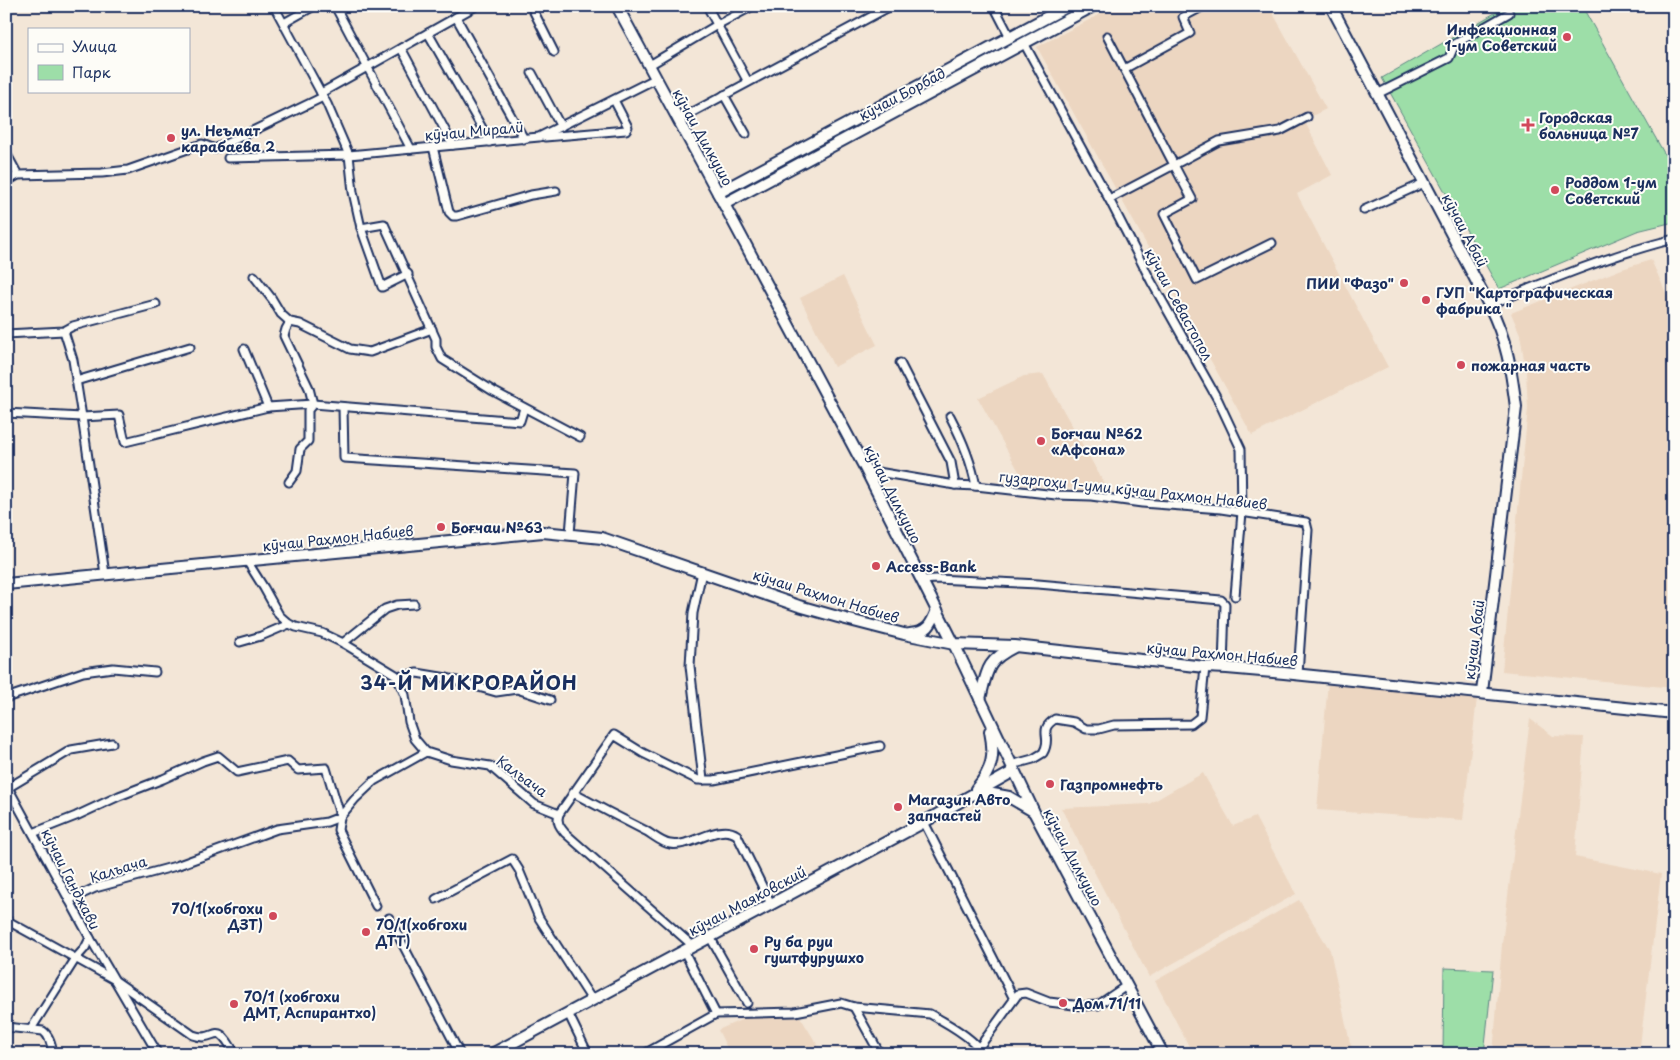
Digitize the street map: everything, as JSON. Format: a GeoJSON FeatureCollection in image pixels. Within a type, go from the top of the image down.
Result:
{"type":"FeatureCollection","features":[{"type":"Feature","properties":{"kind":"main road","name":"кӯчаи Дилкушо"},"geometry":{"type":"LineString","coordinates":[[616,6],[866,470],[923,580],[1034,812],[1163,1054]]}},
{"type":"Feature","properties":{"kind":"main road","name":"кӯчаи Борбад"},"geometry":{"type":"LineString","coordinates":[[718,193],[1068,6]]}},
{"type":"Feature","properties":{"kind":"main road","name":"кӯчаи Борбад"},"geometry":{"type":"LineString","coordinates":[[724,204],[1093,6]]}},
{"type":"Feature","properties":{"kind":"main road","name":"кӯчаи Абаӣ"},"geometry":{"type":"LineString","coordinates":[[1331,6],[1500,325],[1511,362],[1516,407],[1482,692]]}},
{"type":"Feature","properties":{"kind":"main road","name":"кӯчаи Раҳмон Набиев"},"geometry":{"type":"LineString","coordinates":[[6,584],[543,532],[570,534],[602,538],[838,617],[904,634],[954,644],[1016,646],[1205,667],[1482,692],[1674,713]]}},
{"type":"Feature","properties":{"kind":"main road"},"geometry":{"type":"LineString","coordinates":[[904,634],[919,633],[927,629],[937,610]]}},
{"type":"Feature","properties":{"kind":"main road"},"geometry":{"type":"LineString","coordinates":[[980,699],[986,672],[992,661],[1016,646]]}},
{"type":"Feature","properties":{"kind":"main road"},"geometry":{"type":"LineString","coordinates":[[974,792],[984,780],[992,764],[994,749],[988,717]]}},
{"type":"Feature","properties":{"kind":"main road","name":"кӯчаи Маяковский"},"geometry":{"type":"LineString","coordinates":[[492,1054],[924,822],[1013,768]]}},
{"type":"Feature","properties":{"kind":"main road"},"geometry":{"type":"LineString","coordinates":[[974,792],[1009,797],[1034,812]]}},
{"type":"Feature","properties":{"kind":"street"},"geometry":{"type":"LineString","coordinates":[[274,6],[322,95],[349,155],[353,192],[361,228],[382,287],[408,274]]}},
{"type":"Feature","properties":{"kind":"street"},"geometry":{"type":"LineString","coordinates":[[284,23],[314,6]]}},
{"type":"Feature","properties":{"kind":"street"},"geometry":{"type":"LineString","coordinates":[[335,6],[411,149]]}},
{"type":"Feature","properties":{"kind":"street"},"geometry":{"type":"LineString","coordinates":[[6,182],[18,175],[102,173],[128,170],[202,144],[215,148],[322,95],[367,67],[476,6]]}},
{"type":"Feature","properties":{"kind":"street"},"geometry":{"type":"LineString","coordinates":[[531,6],[554,52]]}},
{"type":"Feature","properties":{"kind":"street"},"geometry":{"type":"LineString","coordinates":[[707,6],[748,82]]}},
{"type":"Feature","properties":{"kind":"street"},"geometry":{"type":"LineString","coordinates":[[648,66],[753,6]]}},
{"type":"Feature","properties":{"kind":"street"},"geometry":{"type":"LineString","coordinates":[[678,120],[891,6]]}},
{"type":"Feature","properties":{"kind":"street"},"geometry":{"type":"LineString","coordinates":[[994,6],[1010,36]]}},
{"type":"Feature","properties":{"kind":"street"},"geometry":{"type":"LineString","coordinates":[[1124,68],[1190,33],[1182,17],[1204,6]]}},
{"type":"Feature","properties":{"kind":"street"},"geometry":{"type":"LineString","coordinates":[[1378,94],[1450,58],[1455,44],[1509,13]]}},
{"type":"Feature","properties":{"kind":"street"},"geometry":{"type":"LineString","coordinates":[[456,17],[524,139]]}},
{"type":"Feature","properties":{"kind":"street"},"geometry":{"type":"LineString","coordinates":[[428,33],[490,142]]}},
{"type":"Feature","properties":{"kind":"street"},"geometry":{"type":"LineString","coordinates":[[1107,36],[1192,199],[1164,214],[1197,280],[1272,243]]}},
{"type":"Feature","properties":{"kind":"street","name":"кӯчаи Севастопол"},"geometry":{"type":"LineString","coordinates":[[1024,43],[1109,199],[1151,281],[1218,400],[1241,449],[1242,512],[1235,596]]}},
{"type":"Feature","properties":{"kind":"street"},"geometry":{"type":"LineString","coordinates":[[401,48],[453,145]]}},
{"type":"Feature","properties":{"kind":"street"},"geometry":{"type":"LineString","coordinates":[[532,73],[561,127]]}},
{"type":"Feature","properties":{"kind":"street","name":"кӯчаи Миралӣ"},"geometry":{"type":"LineString","coordinates":[[228,158],[349,155],[540,137],[655,79]]}},
{"type":"Feature","properties":{"kind":"street"},"geometry":{"type":"LineString","coordinates":[[724,95],[746,134]]}},
{"type":"Feature","properties":{"kind":"street"},"geometry":{"type":"LineString","coordinates":[[540,137],[626,130],[628,127],[614,100]]}},
{"type":"Feature","properties":{"kind":"street"},"geometry":{"type":"LineString","coordinates":[[1109,199],[1219,141],[1280,131],[1307,117]]}},
{"type":"Feature","properties":{"kind":"street"},"geometry":{"type":"LineString","coordinates":[[433,147],[449,212],[452,216],[531,195],[556,191]]}},
{"type":"Feature","properties":{"kind":"street"},"geometry":{"type":"LineString","coordinates":[[6,153],[18,175]]}},
{"type":"Feature","properties":{"kind":"street"},"geometry":{"type":"LineString","coordinates":[[1364,210],[1424,183]]}},
{"type":"Feature","properties":{"kind":"street"},"geometry":{"type":"LineString","coordinates":[[361,228],[384,224],[432,329],[436,339],[436,347],[442,359],[493,391],[580,437]]}},
{"type":"Feature","properties":{"kind":"street"},"geometry":{"type":"LineString","coordinates":[[1489,305],[1586,265],[1674,239]]}},
{"type":"Feature","properties":{"kind":"street"},"geometry":{"type":"LineString","coordinates":[[254,276],[290,322],[300,324],[350,349],[370,352],[432,329]]}},
{"type":"Feature","properties":{"kind":"street"},"geometry":{"type":"LineString","coordinates":[[6,334],[64,331],[72,326],[156,304]]}},
{"type":"Feature","properties":{"kind":"street"},"geometry":{"type":"LineString","coordinates":[[290,322],[284,336],[309,388],[313,404]]}},
{"type":"Feature","properties":{"kind":"street"},"geometry":{"type":"LineString","coordinates":[[64,331],[73,360],[105,574]]}},
{"type":"Feature","properties":{"kind":"street"},"geometry":{"type":"LineString","coordinates":[[76,381],[190,347]]}},
{"type":"Feature","properties":{"kind":"street"},"geometry":{"type":"LineString","coordinates":[[244,349],[268,407]]}},
{"type":"Feature","properties":{"kind":"street"},"geometry":{"type":"LineString","coordinates":[[900,363],[951,462],[955,486]]}},
{"type":"Feature","properties":{"kind":"street"},"geometry":{"type":"LineString","coordinates":[[6,413],[82,417],[118,416],[124,442],[268,407],[313,404],[520,421],[524,408]]}},
{"type":"Feature","properties":{"kind":"street"},"geometry":{"type":"LineString","coordinates":[[289,482],[297,471],[300,448],[308,441],[308,410],[313,404]]}},
{"type":"Feature","properties":{"kind":"street"},"geometry":{"type":"LineString","coordinates":[[343,407],[344,458],[575,473],[570,534]]}},
{"type":"Feature","properties":{"kind":"street"},"geometry":{"type":"LineString","coordinates":[[950,416],[965,446],[976,486]]}},
{"type":"Feature","properties":{"kind":"street","name":"гузаргоҳи 1-уми кӯчаи Раҳмон Навиев"},"geometry":{"type":"LineString","coordinates":[[866,470],[955,486],[976,486],[1056,495],[1092,496],[1109,500],[1242,512],[1306,522],[1298,674]]}},
{"type":"Feature","properties":{"kind":"street"},"geometry":{"type":"LineString","coordinates":[[247,561],[279,615],[289,624],[296,628],[322,634],[343,644],[398,677],[405,695],[408,722],[415,739],[426,752],[374,781],[340,817]]}},
{"type":"Feature","properties":{"kind":"street"},"geometry":{"type":"LineString","coordinates":[[702,572],[693,613],[690,666],[704,780]]}},
{"type":"Feature","properties":{"kind":"street"},"geometry":{"type":"LineString","coordinates":[[923,580],[1038,584],[1221,600],[1224,604],[1223,668]]}},
{"type":"Feature","properties":{"kind":"street"},"geometry":{"type":"LineString","coordinates":[[343,644],[386,609],[397,605],[414,604]]}},
{"type":"Feature","properties":{"kind":"street"},"geometry":{"type":"LineString","coordinates":[[240,642],[261,636],[289,624]]}},
{"type":"Feature","properties":{"kind":"street"},"geometry":{"type":"LineString","coordinates":[[1013,768],[1043,753],[1047,741],[1045,730],[1047,724],[1055,719],[1074,722],[1086,729],[1099,729],[1114,724],[1191,724],[1200,717],[1205,667]]}},
{"type":"Feature","properties":{"kind":"street"},"geometry":{"type":"LineString","coordinates":[[6,698],[84,672],[114,668],[155,672]]}},
{"type":"Feature","properties":{"kind":"street"},"geometry":{"type":"LineString","coordinates":[[398,677],[417,673],[447,678],[496,692],[517,689],[550,700]]}},
{"type":"Feature","properties":{"kind":"street"},"geometry":{"type":"LineString","coordinates":[[716,1014],[689,948],[565,833],[557,819],[559,814],[614,735],[675,770],[698,780],[714,780],[880,746]]}},
{"type":"Feature","properties":{"kind":"street"},"geometry":{"type":"LineString","coordinates":[[7,787],[71,750],[112,743]]}},
{"type":"Feature","properties":{"kind":"street","name":"Калъача"},"geometry":{"type":"LineString","coordinates":[[426,752],[451,760],[490,766],[534,804],[559,814]]}},
{"type":"Feature","properties":{"kind":"street"},"geometry":{"type":"LineString","coordinates":[[33,833],[218,756],[236,772],[288,761],[298,770],[326,768],[340,817],[338,830],[376,906]]}},
{"type":"Feature","properties":{"kind":"street","name":"кӯчаи Ганджави"},"geometry":{"type":"LineString","coordinates":[[7,787],[90,938],[31,1029]]}},
{"type":"Feature","properties":{"kind":"street"},"geometry":{"type":"LineString","coordinates":[[573,793],[669,844],[689,843],[702,836],[728,830],[732,832],[737,835],[771,904]]}},
{"type":"Feature","properties":{"kind":"street","name":"Калъача"},"geometry":{"type":"LineString","coordinates":[[70,900],[95,888],[176,866],[278,829],[327,822],[340,817]]}},
{"type":"Feature","properties":{"kind":"street"},"geometry":{"type":"LineString","coordinates":[[924,822],[1014,999]]}},
{"type":"Feature","properties":{"kind":"street"},"geometry":{"type":"LineString","coordinates":[[436,899],[512,859],[519,870],[539,918],[592,1000]]}},
{"type":"Feature","properties":{"kind":"street"},"geometry":{"type":"LineString","coordinates":[[389,918],[460,1054]]}},
{"type":"Feature","properties":{"kind":"street"},"geometry":{"type":"LineString","coordinates":[[6,920],[113,979],[193,1035],[199,1037],[217,1033],[222,1034],[235,1054]]}},
{"type":"Feature","properties":{"kind":"street"},"geometry":{"type":"LineString","coordinates":[[710,937],[746,1003]]}},
{"type":"Feature","properties":{"kind":"street"},"geometry":{"type":"LineString","coordinates":[[90,938],[158,1054]]}},
{"type":"Feature","properties":{"kind":"street"},"geometry":{"type":"LineString","coordinates":[[980,1046],[1018,994],[1026,993],[1049,1002],[1082,1006],[1098,1005],[1126,986]]}},
{"type":"Feature","properties":{"kind":"street"},"geometry":{"type":"LineString","coordinates":[[644,1054],[716,1014],[795,1012],[841,1003],[854,1007],[930,1014],[941,1019],[980,1046],[984,1054]]}},
{"type":"Feature","properties":{"kind":"street"},"geometry":{"type":"LineString","coordinates":[[854,1007],[880,1054]]}},
{"type":"Feature","properties":{"kind":"street"},"geometry":{"type":"LineString","coordinates":[[568,1013],[588,1054]]}},
{"type":"Feature","properties":{"kind":"street"},"geometry":{"type":"LineString","coordinates":[[6,1027],[43,1031],[47,1034],[53,1054]]}},
{"type":"Feature","properties":{"kind":"shaded area"},"geometry":{"type":"Polygon","coordinates":[[[1116,6],[1269,6],[1326,109],[1304,120],[1332,175],[1297,194],[1388,367],[1252,435],[1037,47],[1116,6]]]}},
{"type":"Feature","properties":{"kind":"shaded area"},"geometry":{"type":"Polygon","coordinates":[[[1651,260],[1674,310],[1674,688],[1502,671],[1528,408],[1526,372],[1520,334],[1511,313],[1622,269],[1651,260]]]}},
{"type":"Feature","properties":{"kind":"shaded area"},"geometry":{"type":"Polygon","coordinates":[[[843,276],[877,345],[834,367],[800,298],[843,276]]]}},
{"type":"Feature","properties":{"kind":"shaded area","name":"Боғчаи №62 «Афсона»"},"geometry":{"type":"Polygon","coordinates":[[[1043,374],[1109,492],[1026,484],[978,398],[1024,376],[1043,374]]]}},
{"type":"Feature","properties":{"kind":"shaded area"},"geometry":{"type":"Polygon","coordinates":[[[1328,681],[1477,698],[1463,820],[1317,810],[1328,681]]]}},
{"type":"Feature","properties":{"kind":"shaded area"},"geometry":{"type":"Polygon","coordinates":[[[1530,719],[1553,736],[1584,737],[1575,857],[1661,874],[1639,1054],[1493,1054],[1502,944],[1530,719]]]}},
{"type":"Feature","properties":{"kind":"shaded area"},"geometry":{"type":"Polygon","coordinates":[[[1203,773],[1233,826],[1255,817],[1296,894],[1149,977],[1061,808],[1149,804],[1203,773]]]}},
{"type":"Feature","properties":{"kind":"shaded area"},"geometry":{"type":"Polygon","coordinates":[[[1299,900],[1330,950],[1350,1043],[1355,1054],[1193,1054],[1155,981],[1299,900]]]}},
{"type":"Feature","properties":{"kind":"shaded area"},"geometry":{"type":"Polygon","coordinates":[[[764,1010],[799,1015],[823,1054],[730,1054],[718,1030],[764,1010]]]}},
{"type":"Feature","properties":{"kind":"green space","name":"Городская больница №7"},"geometry":{"type":"Polygon","coordinates":[[[1507,6],[1582,6],[1674,171],[1674,222],[1637,231],[1499,289],[1382,78],[1507,6]]]}},
{"type":"Feature","properties":{"kind":"green space"},"geometry":{"type":"Polygon","coordinates":[[[1444,968],[1493,970],[1484,1054],[1443,1054],[1444,968]]]}},
{"type":"Feature","properties":{"kind":"place","name":"Инфекционная 1-ум Советский"},"geometry":{"type":"Point","coordinates":[1567,37]}},
{"type":"Feature","properties":{"kind":"place","name":"Городская больница №7"},"geometry":{"type":"Point","coordinates":[1528,125]}},
{"type":"Feature","properties":{"kind":"place","name":"ул. Неъмат карабаева 2"},"geometry":{"type":"Point","coordinates":[171,138]}},
{"type":"Feature","properties":{"kind":"place","name":"Роддом 1-ум Советский"},"geometry":{"type":"Point","coordinates":[1555,190]}},
{"type":"Feature","properties":{"kind":"place","name":"ПИИ \"Фазо\""},"geometry":{"type":"Point","coordinates":[1404,283]}},
{"type":"Feature","properties":{"kind":"place","name":"ГУП \"Картографическая фабрика \""},"geometry":{"type":"Point","coordinates":[1426,300]}},
{"type":"Feature","properties":{"kind":"place","name":"пожарная часть"},"geometry":{"type":"Point","coordinates":[1461,365]}},
{"type":"Feature","properties":{"kind":"place","name":"Боғчаи №62 «Афсона»"},"geometry":{"type":"Point","coordinates":[1041,441]}},
{"type":"Feature","properties":{"kind":"place","name":"Боғчаи №63"},"geometry":{"type":"Point","coordinates":[441,527]}},
{"type":"Feature","properties":{"kind":"place","name":"Access-Bank"},"geometry":{"type":"Point","coordinates":[876,566]}},
{"type":"Feature","properties":{"kind":"place","name":"Газпромнефть"},"geometry":{"type":"Point","coordinates":[1050,784]}},
{"type":"Feature","properties":{"kind":"place","name":"Магазин Авто запчастей"},"geometry":{"type":"Point","coordinates":[898,807]}},
{"type":"Feature","properties":{"kind":"place","name":"70/1(хобгохи ДЗТ)"},"geometry":{"type":"Point","coordinates":[273,916]}},
{"type":"Feature","properties":{"kind":"place","name":"70/1(хобгохи ДТТ)"},"geometry":{"type":"Point","coordinates":[366,932]}},
{"type":"Feature","properties":{"kind":"place","name":"Ру ба руи гуштфурушхо"},"geometry":{"type":"Point","coordinates":[754,949]}},
{"type":"Feature","properties":{"kind":"place","name":"Дом 71/11"},"geometry":{"type":"Point","coordinates":[1063,1003]}},
{"type":"Feature","properties":{"kind":"place","name":"70/1 (хобгохи ДМТ, Аспирантхо)"},"geometry":{"type":"Point","coordinates":[234,1004]}},
{"type":"Feature","properties":{"kind":"district","name":"34-Й МИКРОРАЙОН"},"geometry":{"type":"Point","coordinates":[469,682]}}]}
